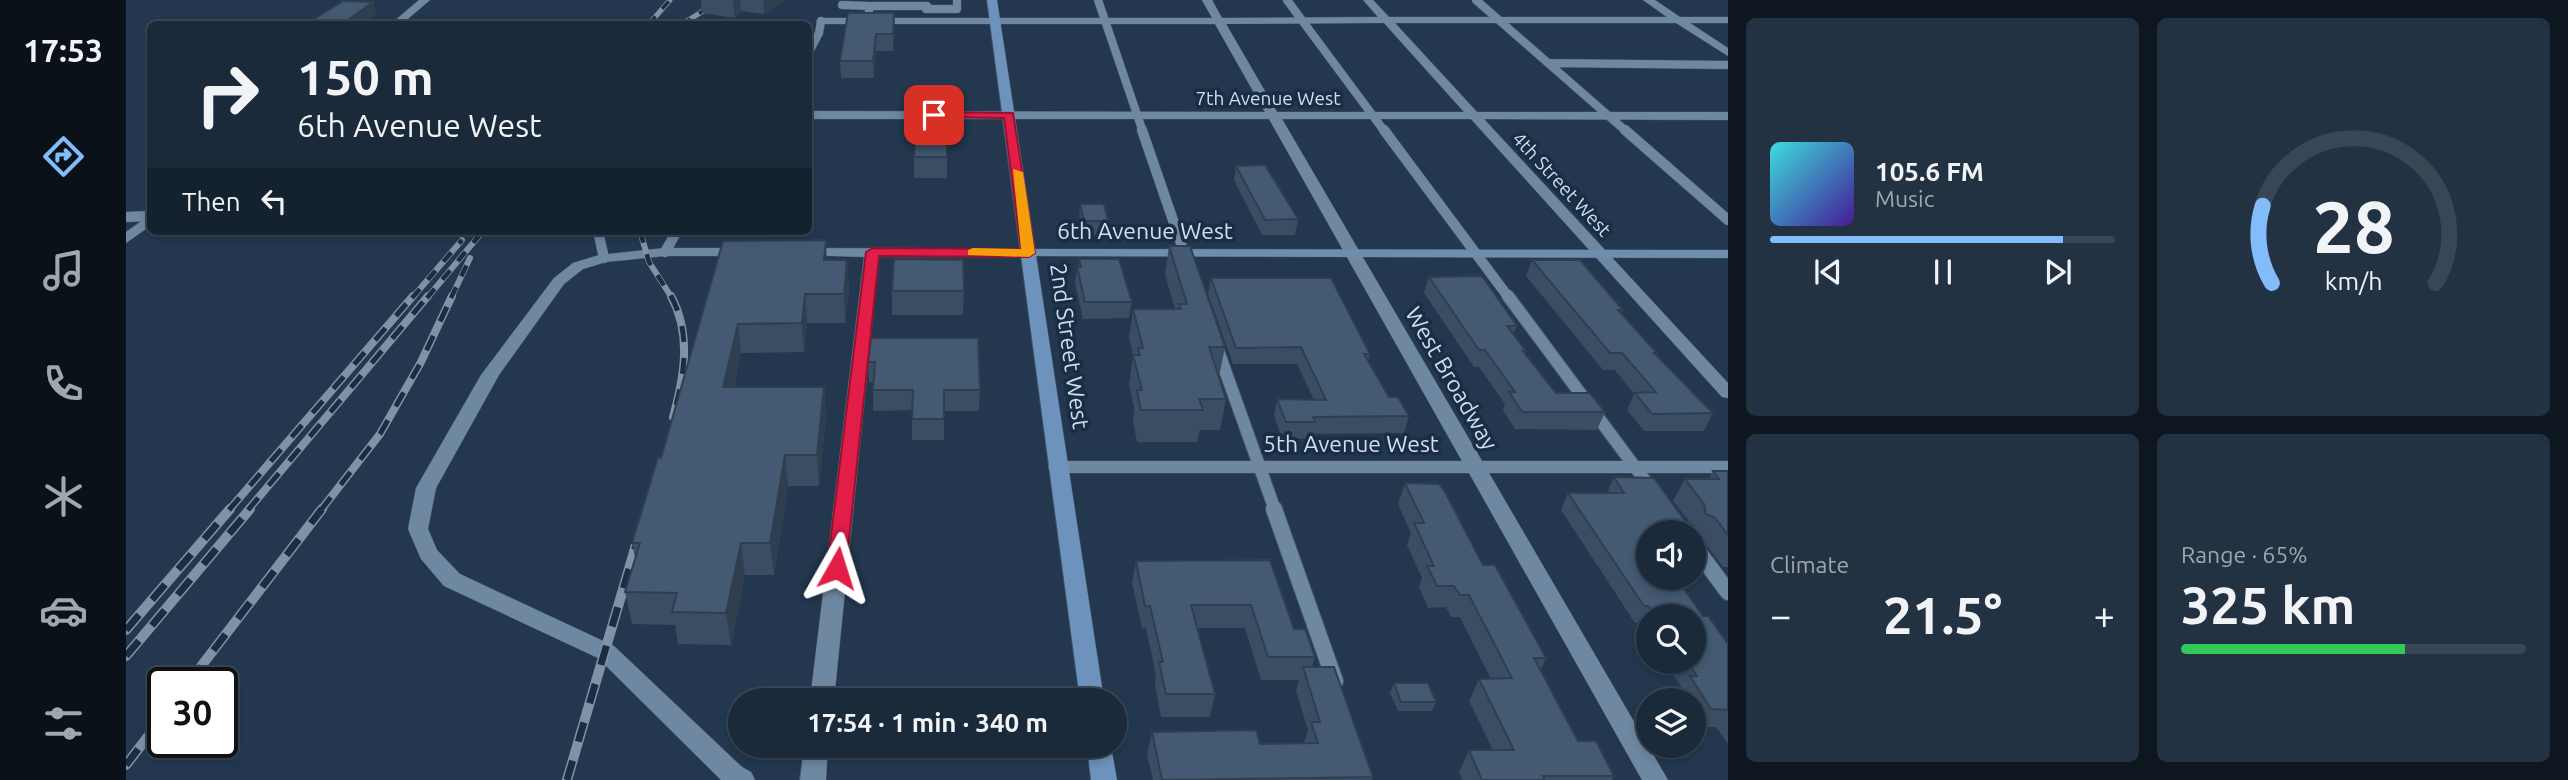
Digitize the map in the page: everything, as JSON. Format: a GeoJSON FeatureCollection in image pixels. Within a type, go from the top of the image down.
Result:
{"type":"FeatureCollection","features":[{"type":"Feature","properties":{"kind":"main road","name":"2nd Street West"},"geometry":{"type":"LineString","coordinates":[[992,0],[1091,688]]}},
{"type":"Feature","properties":{"kind":"main road"},"geometry":{"type":"LineString","coordinates":[[1101,758],[1104,780]]}},
{"type":"Feature","properties":{"kind":"street"},"geometry":{"type":"LineString","coordinates":[[400,21],[425,0]]}},
{"type":"Feature","properties":{"kind":"street","name":"West Broadway"},"geometry":{"type":"LineString","coordinates":[[1207,0],[1655,780]]}},
{"type":"Feature","properties":{"kind":"street","name":"4th Street West"},"geometry":{"type":"LineString","coordinates":[[1368,0],[1728,393]]}},
{"type":"Feature","properties":{"kind":"street"},"geometry":{"type":"LineString","coordinates":[[1648,0],[1728,53]]}},
{"type":"Feature","properties":{"kind":"street"},"geometry":{"type":"LineString","coordinates":[[821,21],[1728,20]]}},
{"type":"Feature","properties":{"kind":"street","name":"7th Avenue West"},"geometry":{"type":"LineString","coordinates":[[812,115],[1728,116]]}},
{"type":"Feature","properties":{"kind":"street"},"geometry":{"type":"LineString","coordinates":[[126,239],[147,221]]}},
{"type":"Feature","properties":{"kind":"street"},"geometry":{"type":"LineString","coordinates":[[742,780],[733,775],[606,652],[452,580],[428,554],[418,529],[426,488],[490,375],[559,281],[578,266],[604,258],[665,252],[762,252]]}},
{"type":"Feature","properties":{"kind":"street","name":"6th Avenue West"},"geometry":{"type":"LineString","coordinates":[[790,252],[1728,254]]}},
{"type":"Feature","properties":{"kind":"street"},"geometry":{"type":"LineString","coordinates":[[823,688],[873,252]]}},
{"type":"Feature","properties":{"kind":"street","name":"5th Avenue West"},"geometry":{"type":"LineString","coordinates":[[1058,467],[1728,467]]}},
{"type":"Feature","properties":{"kind":"street"},"geometry":{"type":"LineString","coordinates":[[813,780],[816,758]]}},
{"type":"Feature","properties":{"kind":"lane"},"geometry":{"type":"LineString","coordinates":[[842,5],[927,5],[957,9],[957,0]]}},
{"type":"Feature","properties":{"kind":"lane"},"geometry":{"type":"LineString","coordinates":[[1098,0],[1194,279]]}},
{"type":"Feature","properties":{"kind":"lane"},"geometry":{"type":"LineString","coordinates":[[1287,0],[1660,500]]}},
{"type":"Feature","properties":{"kind":"lane"},"geometry":{"type":"LineString","coordinates":[[1476,0],[1728,220]]}},
{"type":"Feature","properties":{"kind":"lane"},"geometry":{"type":"LineString","coordinates":[[925,21],[927,5]]}},
{"type":"Feature","properties":{"kind":"lane"},"geometry":{"type":"LineString","coordinates":[[867,21],[870,6]]}},
{"type":"Feature","properties":{"kind":"lane"},"geometry":{"type":"LineString","coordinates":[[812,46],[819,33],[821,21]]}},
{"type":"Feature","properties":{"kind":"lane"},"geometry":{"type":"LineString","coordinates":[[1548,64],[1728,65]]}},
{"type":"Feature","properties":{"kind":"lane"},"geometry":{"type":"LineString","coordinates":[[126,217],[147,218]]}},
{"type":"Feature","properties":{"kind":"lane"},"geometry":{"type":"LineString","coordinates":[[599,235],[604,258]]}},
{"type":"Feature","properties":{"kind":"lane"},"geometry":{"type":"LineString","coordinates":[[665,252],[675,235]]}},
{"type":"Feature","properties":{"kind":"lane"},"geometry":{"type":"LineString","coordinates":[[1211,329],[1340,694]]}},
{"type":"Feature","properties":{"kind":"lane"},"geometry":{"type":"LineString","coordinates":[[1706,562],[1728,592]]}},
{"type":"Feature","properties":{"kind":"building"},"geometry":{"type":"Polygon","coordinates":[[[343,1],[373,2],[346,21],[311,21],[343,1]]]}},
{"type":"Feature","properties":{"kind":"building"},"geometry":{"type":"Polygon","coordinates":[[[848,13],[894,13],[893,34],[876,34],[873,61],[840,61],[848,13]]]}},
{"type":"Feature","properties":{"kind":"building"},"geometry":{"type":"Polygon","coordinates":[[[917,107],[947,107],[947,157],[914,157],[917,107]]]}},
{"type":"Feature","properties":{"kind":"building"},"geometry":{"type":"Polygon","coordinates":[[[1265,165],[1298,219],[1265,220],[1236,166],[1265,165]]]}},
{"type":"Feature","properties":{"kind":"building"},"geometry":{"type":"Polygon","coordinates":[[[1080,204],[1104,204],[1108,221],[1084,221],[1080,204]]]}},
{"type":"Feature","properties":{"kind":"building"},"geometry":{"type":"Polygon","coordinates":[[[826,240],[824,260],[847,260],[844,294],[805,294],[802,323],[738,324],[723,387],[824,387],[817,455],[785,455],[770,543],[741,543],[726,613],[672,612],[677,593],[625,592],[640,543],[632,543],[658,457],[661,458],[723,241],[826,240]]]}},
{"type":"Feature","properties":{"kind":"building"},"geometry":{"type":"Polygon","coordinates":[[[1169,246],[1190,246],[1225,347],[1209,347],[1226,399],[1199,399],[1203,410],[1141,410],[1137,390],[1142,390],[1133,355],[1140,355],[1138,348],[1143,348],[1133,309],[1181,309],[1179,304],[1187,304],[1169,246]]]}},
{"type":"Feature","properties":{"kind":"building"},"geometry":{"type":"Polygon","coordinates":[[[894,259],[963,260],[964,291],[892,291],[894,259]]]}},
{"type":"Feature","properties":{"kind":"building"},"geometry":{"type":"Polygon","coordinates":[[[1079,259],[1119,259],[1132,302],[1085,302],[1077,267],[1081,267],[1079,259]]]}},
{"type":"Feature","properties":{"kind":"building"},"geometry":{"type":"Polygon","coordinates":[[[1532,260],[1580,260],[1623,310],[1618,310],[1657,353],[1654,353],[1713,413],[1652,414],[1635,393],[1656,392],[1622,353],[1610,353],[1532,260]]]}},
{"type":"Feature","properties":{"kind":"building"},"geometry":{"type":"Polygon","coordinates":[[[1482,276],[1517,326],[1507,326],[1556,393],[1590,393],[1605,412],[1522,412],[1509,392],[1515,392],[1485,350],[1479,350],[1429,277],[1482,276]]]}},
{"type":"Feature","properties":{"kind":"building"},"geometry":{"type":"Polygon","coordinates":[[[1211,278],[1331,278],[1370,354],[1364,354],[1389,397],[1398,397],[1409,416],[1313,417],[1315,422],[1286,422],[1277,399],[1326,400],[1301,347],[1236,348],[1211,278]]]}},
{"type":"Feature","properties":{"kind":"building"},"geometry":{"type":"Polygon","coordinates":[[[871,338],[978,338],[980,390],[944,390],[944,419],[912,419],[913,390],[873,390],[875,362],[868,362],[871,338]]]}},
{"type":"Feature","properties":{"kind":"building"},"geometry":{"type":"Polygon","coordinates":[[[1713,471],[1728,471],[1728,535],[1715,518],[1706,514],[1704,504],[1685,479],[1719,479],[1713,471]]]}},
{"type":"Feature","properties":{"kind":"building"},"geometry":{"type":"Polygon","coordinates":[[[1614,477],[1654,478],[1684,520],[1636,520],[1636,590],[1685,590],[1694,604],[1643,604],[1568,493],[1624,493],[1614,477]]]}},
{"type":"Feature","properties":{"kind":"building"},"geometry":{"type":"Polygon","coordinates":[[[1405,483],[1439,484],[1444,490],[1483,565],[1495,565],[1546,658],[1534,658],[1578,741],[1596,741],[1614,776],[1543,776],[1545,780],[1482,780],[1469,750],[1514,750],[1479,679],[1512,678],[1469,595],[1460,595],[1454,586],[1437,586],[1427,566],[1434,566],[1414,523],[1424,523],[1405,483]]]}},
{"type":"Feature","properties":{"kind":"building"},"geometry":{"type":"Polygon","coordinates":[[[1270,560],[1294,629],[1305,629],[1315,657],[1268,657],[1251,605],[1191,605],[1215,694],[1166,694],[1159,662],[1163,662],[1150,606],[1145,606],[1136,561],[1270,560]]]}},
{"type":"Feature","properties":{"kind":"building"},"geometry":{"type":"Polygon","coordinates":[[[1708,616],[1728,644],[1728,710],[1711,709],[1706,701],[1706,688],[1698,688],[1690,676],[1697,676],[1696,674],[1706,674],[1708,616]]]}},
{"type":"Feature","properties":{"kind":"building"},"geometry":{"type":"Polygon","coordinates":[[[1303,667],[1334,667],[1373,777],[1162,780],[1152,732],[1256,730],[1260,744],[1318,743],[1311,722],[1320,722],[1303,667]]]}},
{"type":"Feature","properties":{"kind":"building"},"geometry":{"type":"Polygon","coordinates":[[[1394,683],[1428,683],[1436,702],[1401,702],[1394,683]]]}},
{"type":"Feature","properties":{"kind":"railway"},"geometry":{"type":"LineString","coordinates":[[652,21],[670,0]]}},
{"type":"Feature","properties":{"kind":"railway"},"geometry":{"type":"LineString","coordinates":[[687,21],[721,0]]}},
{"type":"Feature","properties":{"kind":"railway"},"geometry":{"type":"LineString","coordinates":[[427,298],[480,235]]}},
{"type":"Feature","properties":{"kind":"railway"},"geometry":{"type":"LineString","coordinates":[[641,235],[649,262],[672,298]]}},
{"type":"Feature","properties":{"kind":"railway"},"geometry":{"type":"LineString","coordinates":[[412,298],[462,240]]}},
{"type":"Feature","properties":{"kind":"railway"},"geometry":{"type":"LineString","coordinates":[[451,298],[470,258]]}},
{"type":"Feature","properties":{"kind":"railway"},"geometry":{"type":"LineString","coordinates":[[229,510],[413,296]]}},
{"type":"Feature","properties":{"kind":"railway"},"geometry":{"type":"LineString","coordinates":[[248,510],[428,296]]}},
{"type":"Feature","properties":{"kind":"railway"},"geometry":{"type":"LineString","coordinates":[[321,510],[380,434],[421,362],[452,296]]}},
{"type":"Feature","properties":{"kind":"railway"},"geometry":{"type":"LineString","coordinates":[[672,298],[678,311],[684,341],[683,371],[673,417]]}},
{"type":"Feature","properties":{"kind":"railway"},"geometry":{"type":"LineString","coordinates":[[126,630],[230,509]]}},
{"type":"Feature","properties":{"kind":"railway"},"geometry":{"type":"LineString","coordinates":[[126,656],[250,509]]}},
{"type":"Feature","properties":{"kind":"railway"},"geometry":{"type":"LineString","coordinates":[[201,667],[322,509]]}},
{"type":"Feature","properties":{"kind":"railway"},"geometry":{"type":"LineString","coordinates":[[567,780],[639,535]]}},
{"type":"Feature","properties":{"kind":"railway"},"geometry":{"type":"LineString","coordinates":[[126,765],[147,738]]}},
{"type":"Feature","properties":{"kind":"slow traffic"},"geometry":{"type":"LineString","coordinates":[[973,252],[1029,253],[1017,172]]}},
{"type":"Feature","properties":{"kind":"route"},"geometry":{"type":"LineString","coordinates":[[837,568],[873,252],[1029,253],[1009,115],[934,115]]}}]}
